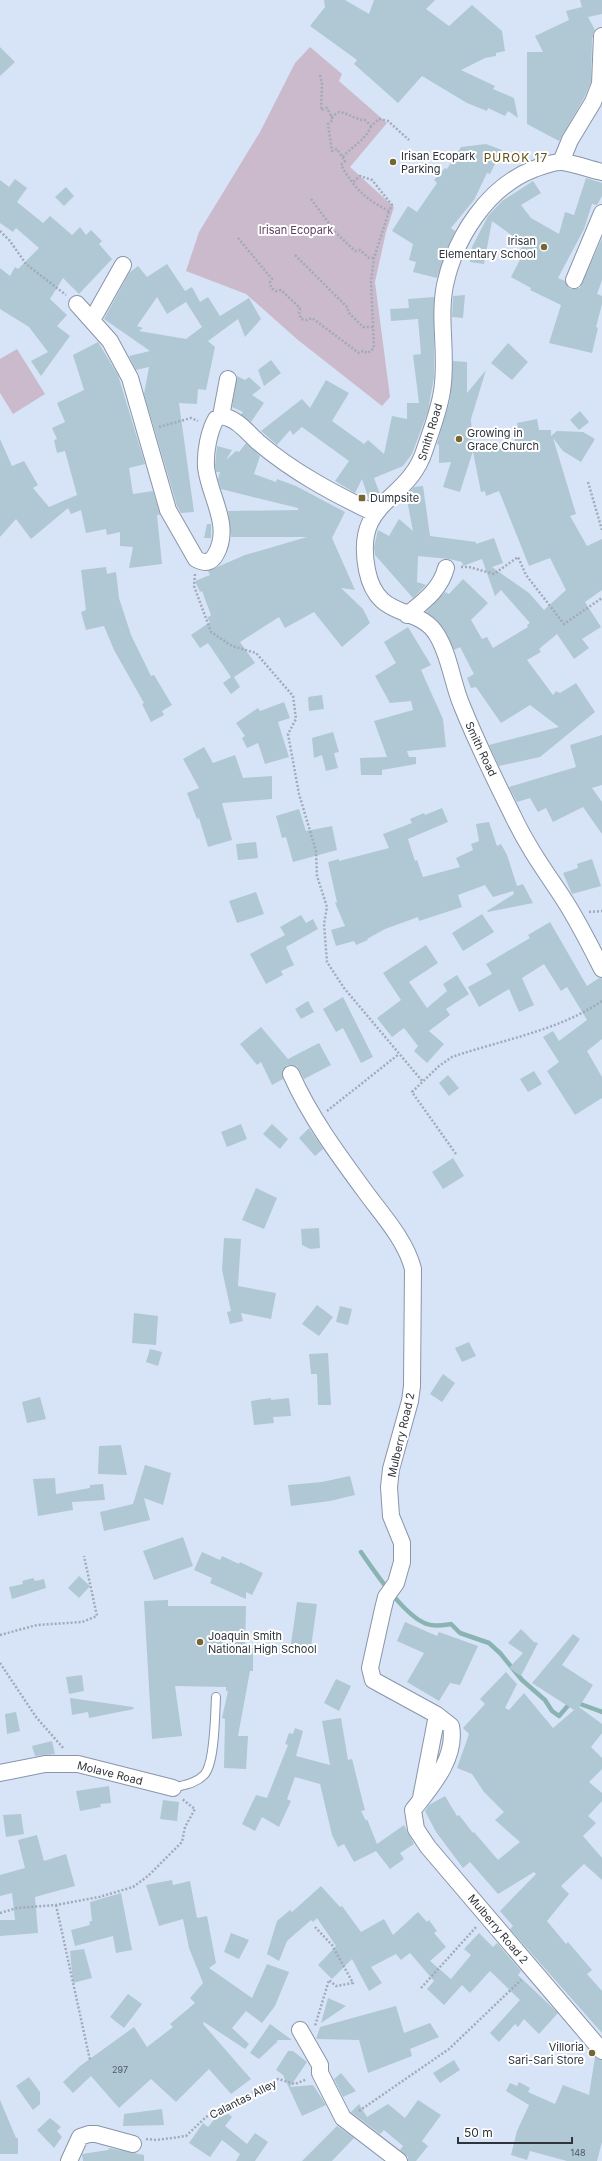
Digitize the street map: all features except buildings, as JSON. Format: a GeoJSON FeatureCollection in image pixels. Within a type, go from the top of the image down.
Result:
{"type":"FeatureCollection","features":[{"type":"Feature","properties":{"kind":"street"},"geometry":{"type":"LineString","coordinates":[[561,162],[570,140],[593,102],[600,84],[602,36]]}},
{"type":"Feature","properties":{"kind":"street","name":"Smith Road"},"geometry":{"type":"LineString","coordinates":[[602,172],[561,162],[530,170],[509,182],[490,198],[464,235],[445,286],[442,393],[426,446],[420,464],[406,483],[374,513],[366,531],[364,550],[367,571],[379,596],[386,604],[425,622],[438,635],[462,707],[529,849],[578,921],[602,969]]}},
{"type":"Feature","properties":{"kind":"street"},"geometry":{"type":"LineString","coordinates":[[574,280],[602,213]]}},
{"type":"Feature","properties":{"kind":"street"},"geometry":{"type":"LineString","coordinates":[[92,320],[110,292],[123,264]]}},
{"type":"Feature","properties":{"kind":"street"},"geometry":{"type":"LineString","coordinates":[[77,304],[110,341],[130,378],[168,510],[196,559],[208,562],[214,559],[221,546],[221,518],[206,467],[212,429],[216,418],[222,416],[233,420],[278,458],[296,471],[374,513]]}},
{"type":"Feature","properties":{"kind":"street"},"geometry":{"type":"LineString","coordinates":[[222,416],[228,379]]}},
{"type":"Feature","properties":{"kind":"street"},"geometry":{"type":"LineString","coordinates":[[407,615],[427,598],[442,582],[446,568]]}},
{"type":"Feature","properties":{"kind":"street","name":"Mulberry Road 2"},"geometry":{"type":"LineString","coordinates":[[291,1074],[304,1103],[392,1228],[411,1262],[413,1269],[412,1386],[410,1401],[391,1469],[389,1487],[391,1516],[402,1543],[403,1552],[396,1583],[386,1597],[370,1668],[370,1675],[373,1680],[437,1715],[451,1726],[450,1748],[438,1777],[413,1810],[416,1829],[428,1847],[487,1915],[531,1970],[602,2051]]}},
{"type":"Feature","properties":{"kind":"street","name":"Molave Road"},"geometry":{"type":"LineString","coordinates":[[0,1773],[45,1764],[78,1764],[178,1794]]}},
{"type":"Feature","properties":{"kind":"street"},"geometry":{"type":"LineString","coordinates":[[300,2030],[320,2064],[320,2073],[343,2118],[400,2161]]}},
{"type":"Feature","properties":{"kind":"street"},"geometry":{"type":"LineString","coordinates":[[69,2161],[80,2137],[89,2134],[133,2144]]}},
{"type":"Feature","properties":{"kind":"lane"},"geometry":{"type":"LineString","coordinates":[[178,1794],[192,1783],[200,1779],[208,1769],[216,1697]]}},
{"type":"Feature","properties":{"kind":"path"},"geometry":{"type":"LineString","coordinates":[[320,75],[322,84],[321,110],[327,108],[333,120],[328,124],[332,152],[337,149],[343,157],[345,161],[341,165],[352,183],[371,202],[389,211]]}},
{"type":"Feature","properties":{"kind":"path"},"geometry":{"type":"LineString","coordinates":[[331,117],[339,112],[348,113],[357,120],[365,120],[371,126]]}},
{"type":"Feature","properties":{"kind":"path"},"geometry":{"type":"LineString","coordinates":[[343,157],[351,147],[360,143],[371,126],[379,120],[388,121],[409,140]]}},
{"type":"Feature","properties":{"kind":"path"},"geometry":{"type":"LineString","coordinates":[[238,238],[272,280],[270,282],[271,288],[276,291],[281,290],[300,308],[299,312],[301,319],[307,320],[312,318],[359,353],[363,351],[368,353],[374,348],[371,281],[374,258],[392,205],[372,180],[360,176],[352,183]]}},
{"type":"Feature","properties":{"kind":"path"},"geometry":{"type":"LineString","coordinates":[[311,199],[336,233],[355,251],[360,250],[369,258],[374,258]]}},
{"type":"Feature","properties":{"kind":"path"},"geometry":{"type":"LineString","coordinates":[[0,231],[10,241],[26,264],[77,304]]}},
{"type":"Feature","properties":{"kind":"path"},"geometry":{"type":"LineString","coordinates":[[295,255],[348,308],[348,312],[364,327],[373,327]]}},
{"type":"Feature","properties":{"kind":"path"},"geometry":{"type":"LineString","coordinates":[[145,431],[192,418],[212,429]]}},
{"type":"Feature","properties":{"kind":"path"},"geometry":{"type":"LineString","coordinates":[[588,482],[602,530]]}},
{"type":"Feature","properties":{"kind":"path"},"geometry":{"type":"LineString","coordinates":[[446,568],[469,566],[494,574],[518,557],[526,575],[564,624],[602,598]]}},
{"type":"Feature","properties":{"kind":"path"},"geometry":{"type":"LineString","coordinates":[[196,559],[194,586],[211,632],[232,646],[256,653],[293,696],[296,718],[288,734],[299,794],[316,851],[317,876],[327,907],[324,924],[327,962],[344,988],[423,1082]]}},
{"type":"Feature","properties":{"kind":"path"},"geometry":{"type":"LineString","coordinates":[[456,1154],[412,1092],[439,1066],[452,1057],[567,1019],[587,1011],[602,1001]]}},
{"type":"Feature","properties":{"kind":"path"},"geometry":{"type":"LineString","coordinates":[[316,1121],[338,1100],[398,1054]]}},
{"type":"Feature","properties":{"kind":"path"},"geometry":{"type":"LineString","coordinates":[[0,1635],[36,1625],[82,1622],[97,1616],[84,1556]]}},
{"type":"Feature","properties":{"kind":"path"},"geometry":{"type":"LineString","coordinates":[[0,1663],[36,1718],[78,1764]]}},
{"type":"Feature","properties":{"kind":"path"},"geometry":{"type":"LineString","coordinates":[[0,1913],[18,1908],[56,1906],[122,1891],[133,1887],[148,1876],[182,1842],[185,1827],[195,1809],[178,1794]]}},
{"type":"Feature","properties":{"kind":"path"},"geometry":{"type":"LineString","coordinates":[[56,1906],[90,2060]]}},
{"type":"Feature","properties":{"kind":"path"},"geometry":{"type":"LineString","coordinates":[[421,1988],[487,1915]]}},
{"type":"Feature","properties":{"kind":"path"},"geometry":{"type":"LineString","coordinates":[[310,2046],[329,1980],[336,1986],[354,1983],[332,1944],[315,1927]]}},
{"type":"Feature","properties":{"kind":"path"},"geometry":{"type":"LineString","coordinates":[[343,2118],[350,2118],[449,2049],[531,1970]]}},
{"type":"Feature","properties":{"kind":"path","name":"Calantas Alley"},"geometry":{"type":"LineString","coordinates":[[133,2144],[142,2138],[157,2140],[186,2136],[206,2117],[278,2079],[295,2084],[320,2073]]}},
{"type":"Feature","properties":{"kind":"green space","name":"Irisan Ecopark"},"geometry":{"type":"Polygon","coordinates":[[[310,47],[342,74],[339,81],[387,123],[350,167],[394,207],[386,232],[375,282],[390,397],[382,406],[298,340],[246,294],[186,271],[199,232],[260,132],[295,63],[310,47]]]}},
{"type":"Feature","properties":{"kind":"green space"},"geometry":{"type":"Polygon","coordinates":[[[17,349],[45,394],[13,414],[0,393],[0,359],[17,349]]]}},
{"type":"Feature","properties":{"kind":"waterway"},"geometry":{"type":"LineString","coordinates":[[361,1552],[400,1603],[418,1620],[436,1626],[451,1624],[460,1633],[489,1643],[500,1653],[522,1680],[545,1700],[552,1711],[559,1716],[572,1701],[602,1712]]}},
{"type":"Feature","properties":{"kind":"place","name":"Irisan Ecopark Parking"},"geometry":{"type":"Point","coordinates":[393,162]}},
{"type":"Feature","properties":{"kind":"place","name":"Irisan Elementary School"},"geometry":{"type":"Point","coordinates":[544,247]}},
{"type":"Feature","properties":{"kind":"place","name":"Growing in Grace Church"},"geometry":{"type":"Point","coordinates":[459,439]}},
{"type":"Feature","properties":{"kind":"place","name":"Dumpsite"},"geometry":{"type":"Point","coordinates":[362,498]}},
{"type":"Feature","properties":{"kind":"place","name":"Joaquin Smith National High School"},"geometry":{"type":"Point","coordinates":[200,1642]}},
{"type":"Feature","properties":{"kind":"place","name":"Villoria Sari-Sari Store"},"geometry":{"type":"Point","coordinates":[592,2053]}},
{"type":"Feature","properties":{"kind":"district","name":"PUROK 17"},"geometry":{"type":"Point","coordinates":[516,157]}}]}
